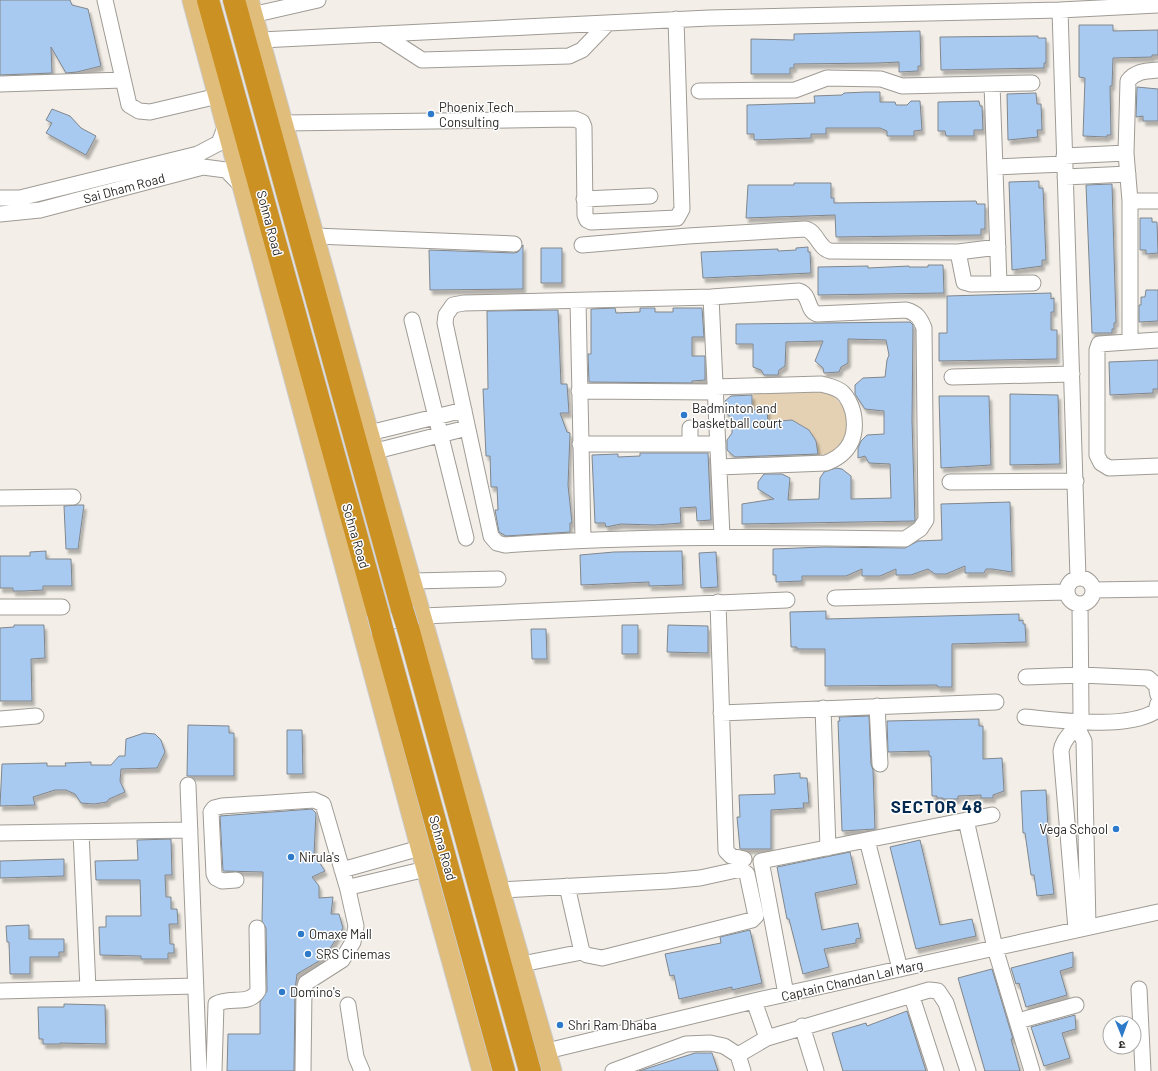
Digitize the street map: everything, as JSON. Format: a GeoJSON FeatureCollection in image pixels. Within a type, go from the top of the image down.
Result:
{"type":"FeatureCollection","features":[{"type":"Feature","properties":{"kind":"highway","name":"Sohna Road"},"geometry":{"type":"LineString","coordinates":[[208,0],[374,624],[504,1071]]}},
{"type":"Feature","properties":{"kind":"highway","name":"Sohna Road"},"geometry":{"type":"LineString","coordinates":[[248,3],[530,1071]]}},
{"type":"Feature","properties":{"kind":"main road"},"geometry":{"type":"LineString","coordinates":[[192,0],[242,186],[374,624],[420,848],[482,1071]]}},
{"type":"Feature","properties":{"kind":"main road"},"geometry":{"type":"LineString","coordinates":[[248,3],[261,40],[369,433],[376,451],[413,581],[411,618],[501,890],[552,1071]]}},
{"type":"Feature","properties":{"kind":"street"},"geometry":{"type":"LineString","coordinates":[[105,0],[129,106],[139,111],[150,112],[218,96]]}},
{"type":"Feature","properties":{"kind":"street"},"geometry":{"type":"LineString","coordinates":[[248,3],[318,0]]}},
{"type":"Feature","properties":{"kind":"street"},"geometry":{"type":"LineString","coordinates":[[261,40],[930,6],[1060,10],[1158,5]]}},
{"type":"Feature","properties":{"kind":"street"},"geometry":{"type":"LineString","coordinates":[[1060,10],[1078,578]]}},
{"type":"Feature","properties":{"kind":"street"},"geometry":{"type":"LineString","coordinates":[[284,123],[575,119],[582,122],[584,126],[584,215],[587,220],[591,222],[677,218],[682,209],[676,19]]}},
{"type":"Feature","properties":{"kind":"street"},"geometry":{"type":"LineString","coordinates":[[382,34],[422,60],[569,56],[582,50],[608,23]]}},
{"type":"Feature","properties":{"kind":"street"},"geometry":{"type":"LineString","coordinates":[[1130,342],[1130,201],[1126,153],[1128,80],[1133,74],[1142,71],[1158,70]]}},
{"type":"Feature","properties":{"kind":"street"},"geometry":{"type":"LineString","coordinates":[[699,91],[795,90],[827,78],[881,79],[902,86],[1032,83]]}},
{"type":"Feature","properties":{"kind":"street"},"geometry":{"type":"LineString","coordinates":[[0,84],[123,80]]}},
{"type":"Feature","properties":{"kind":"street"},"geometry":{"type":"LineString","coordinates":[[992,84],[999,284]]}},
{"type":"Feature","properties":{"kind":"street","name":"Sai Dham Road"},"geometry":{"type":"LineString","coordinates":[[0,198],[20,198],[198,154],[219,143],[226,125]]}},
{"type":"Feature","properties":{"kind":"street"},"geometry":{"type":"LineString","coordinates":[[1065,166],[1126,153]]}},
{"type":"Feature","properties":{"kind":"street"},"geometry":{"type":"LineString","coordinates":[[995,167],[1065,166],[1128,174]]}},
{"type":"Feature","properties":{"kind":"street","name":"Sai Dham Road"},"geometry":{"type":"LineString","coordinates":[[0,214],[40,210],[203,167],[226,170],[242,186]]}},
{"type":"Feature","properties":{"kind":"street"},"geometry":{"type":"LineString","coordinates":[[109,175],[113,191]]}},
{"type":"Feature","properties":{"kind":"street"},"geometry":{"type":"LineString","coordinates":[[584,199],[650,196]]}},
{"type":"Feature","properties":{"kind":"street"},"geometry":{"type":"LineString","coordinates":[[1130,201],[1158,201]]}},
{"type":"Feature","properties":{"kind":"street"},"geometry":{"type":"LineString","coordinates":[[582,245],[681,236],[805,229],[812,231],[824,248],[830,251],[958,252],[998,247]]}},
{"type":"Feature","properties":{"kind":"street"},"geometry":{"type":"LineString","coordinates":[[315,236],[514,244]]}},
{"type":"Feature","properties":{"kind":"street"},"geometry":{"type":"LineString","coordinates":[[958,252],[964,282],[971,284],[1032,283]]}},
{"type":"Feature","properties":{"kind":"street"},"geometry":{"type":"LineString","coordinates":[[799,291],[806,295],[811,310],[817,314],[906,310],[915,312],[924,328],[926,520],[920,529],[905,539],[722,536],[582,539],[505,545],[497,543],[491,536],[445,323],[446,315],[453,305],[464,303],[711,297],[799,291]]}},
{"type":"Feature","properties":{"kind":"street"},"geometry":{"type":"LineString","coordinates":[[711,297],[722,536]]}},
{"type":"Feature","properties":{"kind":"street"},"geometry":{"type":"LineString","coordinates":[[578,301],[582,539]]}},
{"type":"Feature","properties":{"kind":"street"},"geometry":{"type":"LineString","coordinates":[[412,320],[439,434],[466,538]]}},
{"type":"Feature","properties":{"kind":"street"},"geometry":{"type":"LineString","coordinates":[[1158,340],[1104,343],[1099,344],[1097,350],[1097,455],[1101,463],[1109,468],[1158,466]]}},
{"type":"Feature","properties":{"kind":"street"},"geometry":{"type":"LineString","coordinates":[[952,377],[1072,374]]}},
{"type":"Feature","properties":{"kind":"street"},"geometry":{"type":"LineString","coordinates":[[579,391],[715,390],[821,384],[835,387],[843,393],[851,404],[855,433],[851,444],[836,459],[826,463],[719,467]]}},
{"type":"Feature","properties":{"kind":"street"},"geometry":{"type":"LineString","coordinates":[[369,433],[464,410]]}},
{"type":"Feature","properties":{"kind":"street"},"geometry":{"type":"LineString","coordinates":[[376,451],[467,428]]}},
{"type":"Feature","properties":{"kind":"street"},"geometry":{"type":"LineString","coordinates":[[690,428],[690,444]]}},
{"type":"Feature","properties":{"kind":"street"},"geometry":{"type":"LineString","coordinates":[[580,444],[718,444]]}},
{"type":"Feature","properties":{"kind":"street"},"geometry":{"type":"LineString","coordinates":[[950,482],[1076,481]]}},
{"type":"Feature","properties":{"kind":"street"},"geometry":{"type":"LineString","coordinates":[[0,498],[73,496]]}},
{"type":"Feature","properties":{"kind":"street"},"geometry":{"type":"LineString","coordinates":[[1078,578],[1085,579],[1091,583],[1093,590],[1092,597],[1087,602],[1080,604],[1073,603],[1068,598],[1066,592],[1072,580],[1078,578]]}},
{"type":"Feature","properties":{"kind":"street"},"geometry":{"type":"LineString","coordinates":[[413,581],[498,579]]}},
{"type":"Feature","properties":{"kind":"street"},"geometry":{"type":"LineString","coordinates":[[1093,590],[1158,588]]}},
{"type":"Feature","properties":{"kind":"street"},"geometry":{"type":"LineString","coordinates":[[835,598],[1066,592]]}},
{"type":"Feature","properties":{"kind":"street"},"geometry":{"type":"LineString","coordinates":[[374,624],[411,618],[718,602],[787,600]]}},
{"type":"Feature","properties":{"kind":"street"},"geometry":{"type":"LineString","coordinates":[[718,602],[726,851],[731,856],[738,859],[744,859]]}},
{"type":"Feature","properties":{"kind":"street"},"geometry":{"type":"LineString","coordinates":[[1080,604],[1081,675],[1078,724],[1084,741],[1082,928]]}},
{"type":"Feature","properties":{"kind":"street"},"geometry":{"type":"LineString","coordinates":[[0,607],[62,607]]}},
{"type":"Feature","properties":{"kind":"street"},"geometry":{"type":"LineString","coordinates":[[1026,677],[1081,675],[1148,678],[1156,685],[1158,695]]}},
{"type":"Feature","properties":{"kind":"street"},"geometry":{"type":"LineString","coordinates":[[721,713],[996,702]]}},
{"type":"Feature","properties":{"kind":"street"},"geometry":{"type":"LineString","coordinates":[[1025,717],[1078,724],[1129,720],[1148,716],[1156,711],[1158,703]]}},
{"type":"Feature","properties":{"kind":"street"},"geometry":{"type":"LineString","coordinates":[[877,706],[880,764]]}},
{"type":"Feature","properties":{"kind":"street"},"geometry":{"type":"LineString","coordinates":[[823,708],[828,848]]}},
{"type":"Feature","properties":{"kind":"street"},"geometry":{"type":"LineString","coordinates":[[0,719],[36,716]]}},
{"type":"Feature","properties":{"kind":"street"},"geometry":{"type":"LineString","coordinates":[[1078,724],[1064,740],[1061,751],[1082,928]]}},
{"type":"Feature","properties":{"kind":"street"},"geometry":{"type":"LineString","coordinates":[[188,785],[198,1071]]}},
{"type":"Feature","properties":{"kind":"street"},"geometry":{"type":"LineString","coordinates":[[236,880],[222,881],[216,878],[214,874],[212,812],[214,808],[222,806],[319,801],[323,804],[348,890],[356,926],[353,942],[342,960],[306,983],[304,990],[303,1071]]}},
{"type":"Feature","properties":{"kind":"street"},"geometry":{"type":"LineString","coordinates":[[786,994],[761,861],[992,815]]}},
{"type":"Feature","properties":{"kind":"street"},"geometry":{"type":"LineString","coordinates":[[966,820],[995,948],[1032,1071]]}},
{"type":"Feature","properties":{"kind":"street"},"geometry":{"type":"LineString","coordinates":[[0,833],[190,830]]}},
{"type":"Feature","properties":{"kind":"street"},"geometry":{"type":"LineString","coordinates":[[81,832],[88,989]]}},
{"type":"Feature","properties":{"kind":"street"},"geometry":{"type":"LineString","coordinates":[[867,840],[900,969]]}},
{"type":"Feature","properties":{"kind":"street"},"geometry":{"type":"LineString","coordinates":[[342,870],[420,848]]}},
{"type":"Feature","properties":{"kind":"street"},"geometry":{"type":"LineString","coordinates":[[348,890],[354,886],[426,869]]}},
{"type":"Feature","properties":{"kind":"street"},"geometry":{"type":"LineString","coordinates":[[501,890],[668,881],[700,878],[741,869],[747,874],[756,916],[752,920],[602,958],[582,952],[522,964]]}},
{"type":"Feature","properties":{"kind":"street"},"geometry":{"type":"LineString","coordinates":[[567,886],[582,952]]}},
{"type":"Feature","properties":{"kind":"street","name":"Captain Chandan Lal Marg"},"geometry":{"type":"LineString","coordinates":[[547,1051],[754,1001],[1158,912]]}},
{"type":"Feature","properties":{"kind":"street"},"geometry":{"type":"LineString","coordinates":[[214,1071],[216,1004],[221,1001],[249,1000],[255,996],[258,991],[257,928]]}},
{"type":"Feature","properties":{"kind":"street"},"geometry":{"type":"LineString","coordinates":[[0,991],[195,986]]}},
{"type":"Feature","properties":{"kind":"street"},"geometry":{"type":"LineString","coordinates":[[1139,989],[1143,1071]]}},
{"type":"Feature","properties":{"kind":"street"},"geometry":{"type":"LineString","coordinates":[[738,1055],[767,1038],[802,1026],[929,990],[938,991],[946,1003],[968,1071]]}},
{"type":"Feature","properties":{"kind":"street"},"geometry":{"type":"LineString","coordinates":[[912,996],[936,1071]]}},
{"type":"Feature","properties":{"kind":"street"},"geometry":{"type":"LineString","coordinates":[[754,1001],[767,1038]]}},
{"type":"Feature","properties":{"kind":"street"},"geometry":{"type":"LineString","coordinates":[[1018,1022],[1076,1004]]}},
{"type":"Feature","properties":{"kind":"street"},"geometry":{"type":"LineString","coordinates":[[348,1005],[356,1057],[362,1071]]}},
{"type":"Feature","properties":{"kind":"street"},"geometry":{"type":"LineString","coordinates":[[802,1026],[816,1071]]}},
{"type":"Feature","properties":{"kind":"street"},"geometry":{"type":"LineString","coordinates":[[613,1071],[686,1044],[710,1043],[724,1046],[738,1055],[743,1071]]}},
{"type":"Feature","properties":{"kind":"shaded area"},"geometry":{"type":"Polygon","coordinates":[[[828,389],[844,408],[850,430],[835,453],[818,455],[816,441],[809,430],[792,420],[768,422],[767,409],[752,410],[753,391],[828,389]]]}},
{"type":"Feature","properties":{"kind":"building"},"geometry":{"type":"Polygon","coordinates":[[[0,0],[70,0],[72,5],[88,9],[101,66],[66,73],[51,47],[52,73],[0,75],[0,0]]]}},
{"type":"Feature","properties":{"kind":"building"},"geometry":{"type":"Polygon","coordinates":[[[1079,25],[1113,25],[1113,31],[1158,30],[1158,55],[1152,55],[1152,57],[1113,58],[1112,86],[1110,86],[1111,135],[1107,135],[1107,137],[1083,136],[1085,78],[1079,77],[1079,25]]]}},
{"type":"Feature","properties":{"kind":"building"},"geometry":{"type":"Polygon","coordinates":[[[920,31],[921,66],[918,66],[918,71],[899,72],[899,62],[794,64],[794,68],[790,68],[790,74],[751,74],[751,39],[794,40],[794,34],[920,31]]]}},
{"type":"Feature","properties":{"kind":"building"},"geometry":{"type":"Polygon","coordinates":[[[1038,36],[1038,38],[1046,38],[1046,63],[1044,63],[1044,68],[941,70],[940,37],[1038,36]]]}},
{"type":"Feature","properties":{"kind":"building"},"geometry":{"type":"Polygon","coordinates":[[[1137,87],[1158,89],[1158,121],[1143,121],[1143,116],[1136,117],[1137,87]]]}},
{"type":"Feature","properties":{"kind":"building"},"geometry":{"type":"Polygon","coordinates":[[[880,92],[880,102],[895,102],[896,105],[907,105],[911,101],[920,101],[922,130],[914,131],[914,136],[887,136],[887,131],[880,128],[826,128],[826,134],[811,134],[811,138],[754,140],[754,134],[747,134],[747,105],[815,103],[814,96],[880,92]]]}},
{"type":"Feature","properties":{"kind":"building"},"geometry":{"type":"Polygon","coordinates":[[[1036,93],[1037,104],[1041,104],[1042,130],[1037,130],[1038,137],[1008,140],[1007,94],[1036,93]]]}},
{"type":"Feature","properties":{"kind":"building"},"geometry":{"type":"Polygon","coordinates":[[[979,101],[980,106],[982,106],[983,130],[974,130],[974,136],[946,136],[945,131],[938,131],[938,102],[979,101]]]}},
{"type":"Feature","properties":{"kind":"building"},"geometry":{"type":"Polygon","coordinates":[[[52,109],[70,116],[81,128],[96,136],[86,155],[46,133],[52,123],[46,120],[52,109]]]}},
{"type":"Feature","properties":{"kind":"building"},"geometry":{"type":"Polygon","coordinates":[[[1039,181],[1039,188],[1043,188],[1046,260],[1042,260],[1042,266],[1012,270],[1009,182],[1039,181]]]}},
{"type":"Feature","properties":{"kind":"building"},"geometry":{"type":"Polygon","coordinates":[[[794,183],[831,183],[831,198],[834,198],[834,203],[976,201],[977,204],[985,204],[985,229],[981,229],[981,235],[836,237],[835,215],[746,218],[748,185],[794,185],[794,183]]]}},
{"type":"Feature","properties":{"kind":"building"},"geometry":{"type":"Polygon","coordinates":[[[1112,184],[1116,322],[1114,323],[1112,333],[1092,333],[1086,185],[1112,184]]]}},
{"type":"Feature","properties":{"kind":"building"},"geometry":{"type":"Polygon","coordinates":[[[1140,218],[1152,218],[1152,222],[1157,222],[1158,253],[1146,254],[1146,250],[1140,250],[1140,218]]]}},
{"type":"Feature","properties":{"kind":"building"},"geometry":{"type":"Polygon","coordinates":[[[523,245],[523,289],[430,290],[429,250],[514,253],[518,252],[523,245]]]}},
{"type":"Feature","properties":{"kind":"building"},"geometry":{"type":"Polygon","coordinates":[[[808,247],[808,252],[810,252],[811,273],[703,278],[701,252],[778,249],[778,251],[796,250],[796,248],[808,247]]]}},
{"type":"Feature","properties":{"kind":"building"},"geometry":{"type":"Polygon","coordinates":[[[541,248],[562,248],[562,283],[541,283],[541,248]]]}},
{"type":"Feature","properties":{"kind":"building"},"geometry":{"type":"Polygon","coordinates":[[[928,265],[943,265],[944,293],[818,295],[818,267],[928,267],[928,265]]]}},
{"type":"Feature","properties":{"kind":"building"},"geometry":{"type":"Polygon","coordinates":[[[1146,290],[1158,290],[1158,321],[1139,322],[1139,305],[1141,305],[1141,297],[1145,297],[1146,290]]]}},
{"type":"Feature","properties":{"kind":"building"},"geometry":{"type":"Polygon","coordinates":[[[1051,293],[1051,299],[1054,298],[1054,312],[1051,312],[1051,330],[1057,330],[1057,359],[939,361],[939,333],[947,333],[947,296],[1051,293]]]}},
{"type":"Feature","properties":{"kind":"building"},"geometry":{"type":"Polygon","coordinates":[[[615,308],[616,313],[640,312],[640,308],[655,308],[655,312],[673,312],[673,308],[702,308],[704,337],[692,337],[692,356],[705,356],[705,380],[692,381],[692,383],[589,382],[588,354],[591,354],[591,309],[615,308]]]}},
{"type":"Feature","properties":{"kind":"building"},"geometry":{"type":"Polygon","coordinates":[[[558,310],[561,384],[567,384],[569,413],[560,413],[567,432],[570,433],[568,485],[572,523],[570,523],[570,532],[506,536],[499,532],[495,510],[498,510],[497,487],[491,487],[490,456],[486,456],[483,389],[488,389],[487,311],[558,310]]]}},
{"type":"Feature","properties":{"kind":"building"},"geometry":{"type":"Polygon","coordinates":[[[910,322],[913,325],[912,421],[915,521],[742,524],[742,504],[774,499],[758,489],[758,482],[764,474],[782,474],[790,478],[788,500],[819,499],[820,478],[824,472],[836,468],[842,469],[851,476],[851,499],[891,498],[890,464],[869,463],[865,456],[858,458],[858,448],[861,441],[867,435],[884,434],[884,411],[865,409],[855,394],[855,385],[863,378],[885,377],[889,355],[886,340],[848,339],[848,363],[841,367],[839,372],[824,373],[823,368],[815,361],[823,341],[786,342],[785,366],[779,370],[778,375],[764,375],[761,370],[753,367],[753,344],[736,344],[736,324],[910,322]]]}},
{"type":"Feature","properties":{"kind":"building"},"geometry":{"type":"Polygon","coordinates":[[[1158,360],[1158,389],[1153,389],[1153,393],[1110,395],[1109,362],[1158,360]]]}},
{"type":"Feature","properties":{"kind":"building"},"geometry":{"type":"Polygon","coordinates":[[[1010,394],[1058,395],[1060,464],[1010,465],[1010,394]]]}},
{"type":"Feature","properties":{"kind":"building"},"geometry":{"type":"Polygon","coordinates":[[[752,395],[752,410],[767,409],[768,422],[792,420],[809,430],[816,441],[818,454],[735,457],[727,450],[727,440],[732,433],[732,418],[725,412],[725,401],[731,396],[752,395]]]}},
{"type":"Feature","properties":{"kind":"building"},"geometry":{"type":"Polygon","coordinates":[[[939,396],[989,396],[991,465],[941,468],[939,396]]]}},
{"type":"Feature","properties":{"kind":"building"},"geometry":{"type":"Polygon","coordinates":[[[640,453],[708,453],[711,520],[697,521],[696,507],[680,508],[681,523],[655,525],[621,524],[606,527],[605,523],[595,523],[592,455],[618,454],[618,457],[640,456],[640,453]]]}},
{"type":"Feature","properties":{"kind":"building"},"geometry":{"type":"Polygon","coordinates":[[[1010,502],[1012,572],[986,569],[984,573],[965,573],[965,566],[946,574],[935,574],[928,569],[911,575],[896,575],[896,569],[880,576],[862,576],[862,569],[846,576],[802,576],[802,581],[776,582],[776,575],[773,575],[773,549],[824,547],[905,548],[918,541],[942,540],[941,504],[1010,502]]]}},
{"type":"Feature","properties":{"kind":"building"},"geometry":{"type":"Polygon","coordinates":[[[84,505],[78,549],[66,549],[64,506],[84,505]]]}},
{"type":"Feature","properties":{"kind":"building"},"geometry":{"type":"Polygon","coordinates":[[[46,551],[46,559],[71,559],[72,586],[43,586],[43,590],[24,591],[13,591],[13,588],[0,588],[0,556],[30,556],[30,552],[46,551]]]}},
{"type":"Feature","properties":{"kind":"building"},"geometry":{"type":"Polygon","coordinates":[[[682,551],[683,585],[649,586],[649,582],[581,585],[580,555],[614,552],[682,551]]]}},
{"type":"Feature","properties":{"kind":"building"},"geometry":{"type":"Polygon","coordinates":[[[716,552],[718,587],[701,588],[699,553],[716,552]]]}},
{"type":"Feature","properties":{"kind":"building"},"geometry":{"type":"Polygon","coordinates":[[[826,611],[826,619],[1019,614],[1019,621],[1023,620],[1023,624],[1025,624],[1026,642],[952,644],[952,687],[938,687],[937,685],[825,686],[825,649],[797,649],[797,647],[791,647],[790,612],[826,611]]]}},
{"type":"Feature","properties":{"kind":"building"},"geometry":{"type":"Polygon","coordinates":[[[14,625],[44,625],[45,658],[31,659],[32,701],[0,701],[0,628],[14,627],[14,625]]]}},
{"type":"Feature","properties":{"kind":"building"},"geometry":{"type":"Polygon","coordinates":[[[622,625],[638,625],[638,654],[622,654],[622,625]]]}},
{"type":"Feature","properties":{"kind":"building"},"geometry":{"type":"Polygon","coordinates":[[[668,625],[708,626],[708,653],[667,652],[668,625]]]}},
{"type":"Feature","properties":{"kind":"building"},"geometry":{"type":"Polygon","coordinates":[[[531,629],[546,629],[547,659],[532,659],[531,629]]]}},
{"type":"Feature","properties":{"kind":"building"},"geometry":{"type":"Polygon","coordinates":[[[869,716],[875,829],[842,831],[838,721],[840,721],[839,717],[869,716]]]}},
{"type":"Feature","properties":{"kind":"building"},"geometry":{"type":"Polygon","coordinates":[[[979,719],[979,726],[983,726],[983,759],[1002,758],[1004,791],[993,795],[993,798],[981,798],[981,795],[958,796],[958,799],[943,799],[937,798],[937,796],[932,796],[931,756],[929,756],[929,751],[888,752],[887,721],[979,719]]]}},
{"type":"Feature","properties":{"kind":"building"},"geometry":{"type":"Polygon","coordinates":[[[188,725],[229,726],[229,733],[234,733],[234,776],[187,776],[188,725]]]}},
{"type":"Feature","properties":{"kind":"building"},"geometry":{"type":"Polygon","coordinates":[[[287,730],[302,730],[303,774],[287,774],[287,730]]]}},
{"type":"Feature","properties":{"kind":"building"},"geometry":{"type":"Polygon","coordinates":[[[144,733],[155,734],[161,740],[165,752],[157,768],[121,769],[120,781],[125,792],[109,799],[107,802],[94,804],[81,803],[75,794],[66,790],[55,790],[33,797],[35,805],[0,806],[2,764],[47,763],[47,766],[66,766],[65,763],[91,762],[91,765],[111,765],[119,756],[125,756],[126,739],[144,733]]]}},
{"type":"Feature","properties":{"kind":"building"},"geometry":{"type":"Polygon","coordinates":[[[800,773],[800,778],[807,778],[809,803],[803,803],[804,808],[771,810],[771,849],[740,849],[737,817],[740,817],[739,795],[775,794],[774,775],[800,773]]]}},
{"type":"Feature","properties":{"kind":"building"},"geometry":{"type":"Polygon","coordinates":[[[1046,790],[1048,829],[1046,829],[1054,894],[1037,896],[1034,875],[1031,875],[1025,833],[1023,833],[1021,791],[1046,790]]]}},
{"type":"Feature","properties":{"kind":"building","name":"Omaxe Mall"},"geometry":{"type":"Polygon","coordinates":[[[312,809],[316,813],[314,854],[325,871],[312,877],[319,886],[319,898],[333,897],[331,914],[339,914],[343,928],[324,958],[297,974],[295,990],[294,1071],[227,1071],[228,1034],[260,1034],[260,1002],[267,991],[266,928],[262,921],[263,872],[223,871],[220,816],[312,809]]]}},
{"type":"Feature","properties":{"kind":"building"},"geometry":{"type":"Polygon","coordinates":[[[171,839],[172,875],[165,875],[166,897],[171,897],[171,909],[177,909],[178,924],[169,924],[170,944],[174,944],[174,953],[168,953],[168,959],[141,959],[141,956],[100,955],[99,927],[106,927],[106,916],[141,916],[140,880],[96,880],[95,861],[138,860],[137,840],[171,839]]]}},
{"type":"Feature","properties":{"kind":"building"},"geometry":{"type":"Polygon","coordinates":[[[920,840],[940,925],[972,919],[976,936],[916,949],[890,847],[920,840]]]}},
{"type":"Feature","properties":{"kind":"building"},"geometry":{"type":"Polygon","coordinates":[[[850,852],[857,884],[815,893],[822,930],[858,923],[861,938],[856,939],[856,943],[824,949],[829,967],[803,974],[789,919],[787,919],[777,867],[850,852]]]}},
{"type":"Feature","properties":{"kind":"building"},"geometry":{"type":"Polygon","coordinates":[[[64,859],[64,876],[0,878],[0,861],[64,859]]]}},
{"type":"Feature","properties":{"kind":"building"},"geometry":{"type":"Polygon","coordinates":[[[29,925],[29,939],[64,939],[64,952],[59,952],[59,957],[30,957],[30,974],[10,974],[9,942],[7,942],[6,926],[29,925]]]}},
{"type":"Feature","properties":{"kind":"building"},"geometry":{"type":"Polygon","coordinates":[[[750,930],[762,983],[732,990],[732,987],[679,999],[674,975],[670,976],[665,954],[721,943],[720,937],[750,930]]]}},
{"type":"Feature","properties":{"kind":"building"},"geometry":{"type":"Polygon","coordinates":[[[1073,952],[1073,967],[1060,971],[1067,995],[1026,1007],[1019,983],[1016,984],[1011,968],[1073,952]]]}},
{"type":"Feature","properties":{"kind":"building"},"geometry":{"type":"Polygon","coordinates":[[[992,969],[1013,1039],[1011,1039],[1020,1071],[985,1071],[958,978],[992,969]]]}},
{"type":"Feature","properties":{"kind":"building"},"geometry":{"type":"Polygon","coordinates":[[[64,1004],[105,1005],[106,1044],[43,1044],[43,1039],[39,1039],[38,1007],[64,1007],[64,1004]]]}},
{"type":"Feature","properties":{"kind":"building"},"geometry":{"type":"Polygon","coordinates":[[[907,1011],[926,1071],[843,1071],[832,1033],[866,1023],[867,1026],[907,1011]]]}},
{"type":"Feature","properties":{"kind":"building"},"geometry":{"type":"Polygon","coordinates":[[[1075,1015],[1076,1029],[1062,1033],[1070,1058],[1044,1066],[1031,1027],[1075,1015]]]}},
{"type":"Feature","properties":{"kind":"building"},"geometry":{"type":"Polygon","coordinates":[[[695,1053],[712,1053],[718,1071],[639,1071],[695,1053]]]}},
{"type":"Feature","properties":{"kind":"place","name":"Phoenix Tech Consulting"},"geometry":{"type":"Point","coordinates":[431,114]}},
{"type":"Feature","properties":{"kind":"place","name":"Badminton and basketball court"},"geometry":{"type":"Point","coordinates":[684,415]}},
{"type":"Feature","properties":{"kind":"place","name":"Vega School"},"geometry":{"type":"Point","coordinates":[1116,829]}},
{"type":"Feature","properties":{"kind":"place","name":"Nirula's"},"geometry":{"type":"Point","coordinates":[291,857]}},
{"type":"Feature","properties":{"kind":"place","name":"Omaxe Mall"},"geometry":{"type":"Point","coordinates":[301,934]}},
{"type":"Feature","properties":{"kind":"place","name":"SRS Cinemas"},"geometry":{"type":"Point","coordinates":[308,954]}},
{"type":"Feature","properties":{"kind":"place","name":"Domino's"},"geometry":{"type":"Point","coordinates":[282,992]}},
{"type":"Feature","properties":{"kind":"place","name":"Shri Ram Dhaba"},"geometry":{"type":"Point","coordinates":[560,1025]}},
{"type":"Feature","properties":{"kind":"district","name":"SECTOR 48"},"geometry":{"type":"Point","coordinates":[937,807]}}]}
